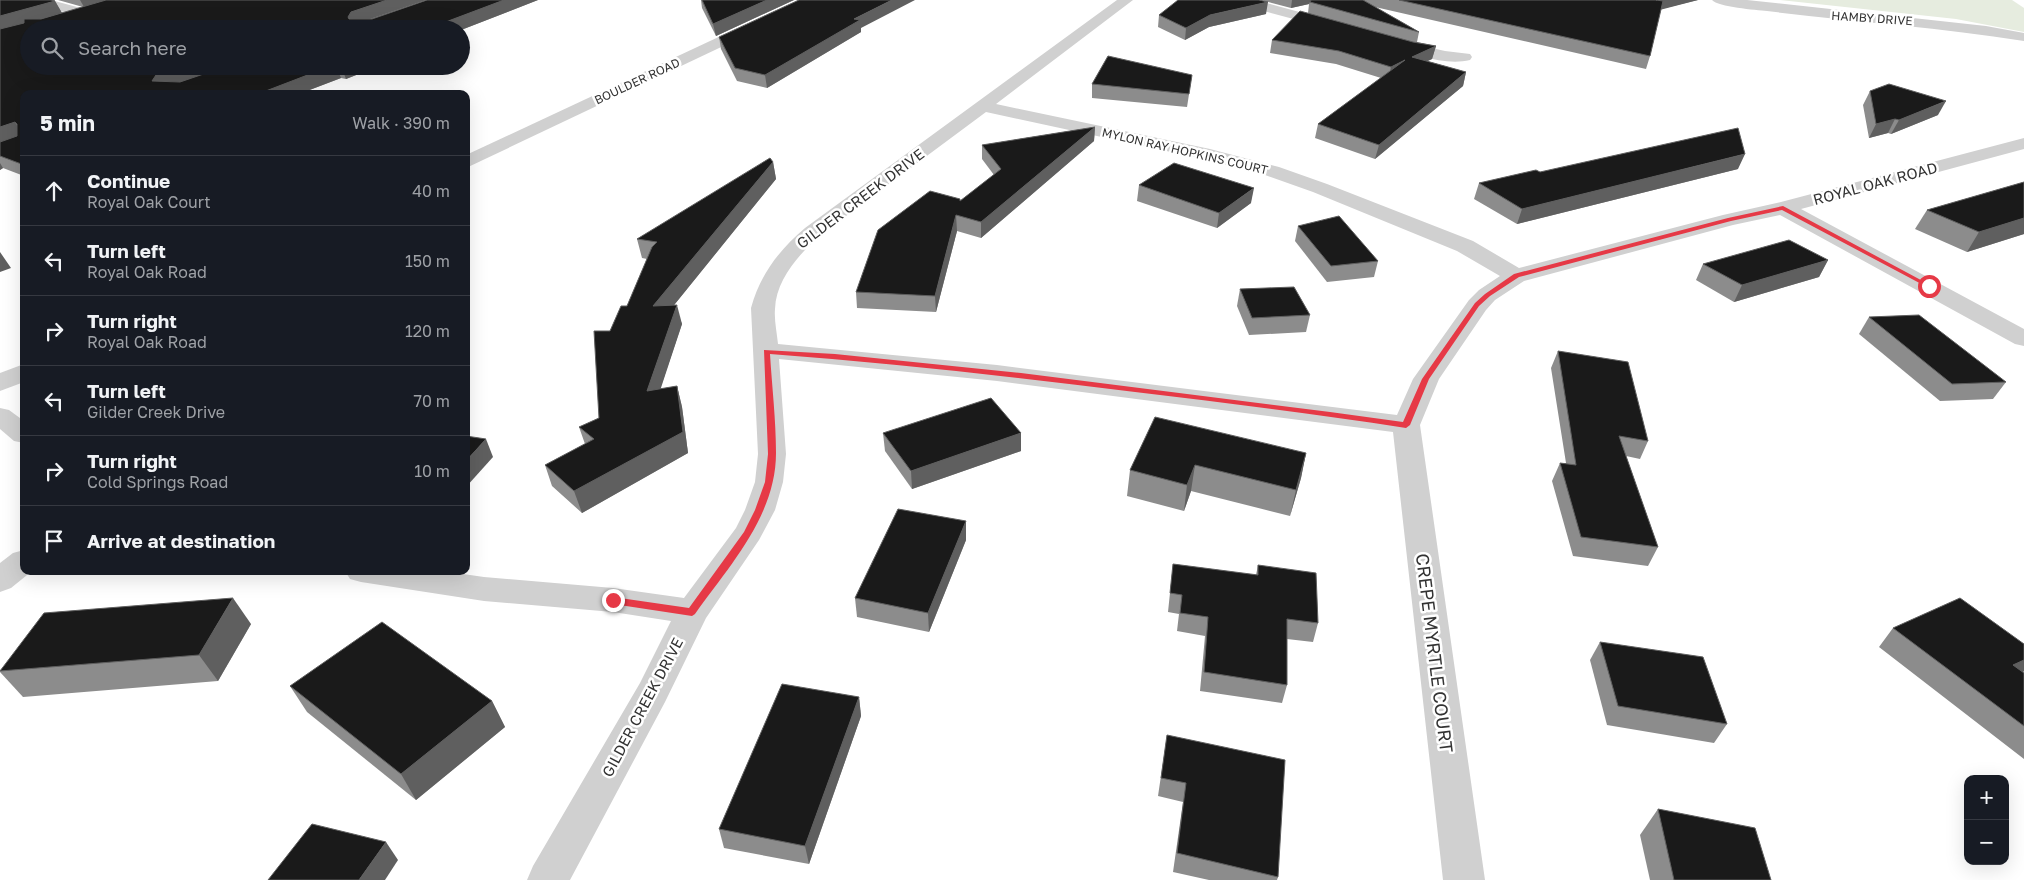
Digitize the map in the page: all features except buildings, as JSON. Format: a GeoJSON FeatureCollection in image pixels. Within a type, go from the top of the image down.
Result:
{"type":"FeatureCollection","features":[{"type":"Feature","properties":{"kind":"street"},"geometry":{"type":"LineString","coordinates":[[35,0],[88,12],[60,20]]}},
{"type":"Feature","properties":{"kind":"street","name":"BOULDER ROAD"},"geometry":{"type":"LineString","coordinates":[[470,160],[809,0]]}},
{"type":"Feature","properties":{"kind":"street","name":"GILDER CREEK DRIVE"},"geometry":{"type":"LineString","coordinates":[[548,880],[652,692],[692,612],[748,533],[760,510],[769,482],[772,454],[763,308],[765,296],[776,271],[794,248],[812,232],[1126,0]]}},
{"type":"Feature","properties":{"kind":"street"},"geometry":{"type":"LineString","coordinates":[[1239,0],[1342,29]]}},
{"type":"Feature","properties":{"kind":"street","name":"HAMBY DRIVE"},"geometry":{"type":"LineString","coordinates":[[1719,0],[1788,10],[1950,25],[2024,37]]}},
{"type":"Feature","properties":{"kind":"street"},"geometry":{"type":"LineString","coordinates":[[1379,40],[1416,50],[1464,57]]}},
{"type":"Feature","properties":{"kind":"street","name":"MYLON RAY HOPKINS COURT"},"geometry":{"type":"LineString","coordinates":[[984,106],[1210,155],[1272,171],[1320,188],[1465,246],[1516,276]]}},
{"type":"Feature","properties":{"kind":"street","name":"ROYAL OAK ROAD"},"geometry":{"type":"LineString","coordinates":[[1406,425],[1426,379],[1477,305],[1487,295],[1516,276],[1730,219],[1783,208],[2024,143]]}},
{"type":"Feature","properties":{"kind":"street"},"geometry":{"type":"LineString","coordinates":[[1783,208],[2024,339]]}},
{"type":"Feature","properties":{"kind":"street"},"geometry":{"type":"LineString","coordinates":[[766,351],[835,356],[1021,376],[1406,425]]}},
{"type":"Feature","properties":{"kind":"street"},"geometry":{"type":"LineString","coordinates":[[0,383],[20,374]]}},
{"type":"Feature","properties":{"kind":"street"},"geometry":{"type":"LineString","coordinates":[[0,416],[20,432]]}},
{"type":"Feature","properties":{"kind":"street","name":"CREPE MYRTLE COURT"},"geometry":{"type":"LineString","coordinates":[[1406,425],[1464,880]]}},
{"type":"Feature","properties":{"kind":"street"},"geometry":{"type":"LineString","coordinates":[[0,580],[20,564]]}},
{"type":"Feature","properties":{"kind":"street"},"geometry":{"type":"LineString","coordinates":[[388,575],[484,589],[613,600],[692,612]]}},
{"type":"Feature","properties":{"kind":"shaded area"},"geometry":{"type":"Polygon","coordinates":[[[1780,0],[2012,0],[2024,8],[2024,32],[1956,19],[1780,0]]]}},
{"type":"Feature","properties":{"kind":"route"},"geometry":{"type":"LineString","coordinates":[[613,600],[692,612],[748,533],[760,510],[769,482],[772,454],[766,351],[835,356],[1021,376],[1406,425],[1426,379],[1477,305],[1487,295],[1516,276],[1730,219],[1783,208],[1929,286]]}}]}
